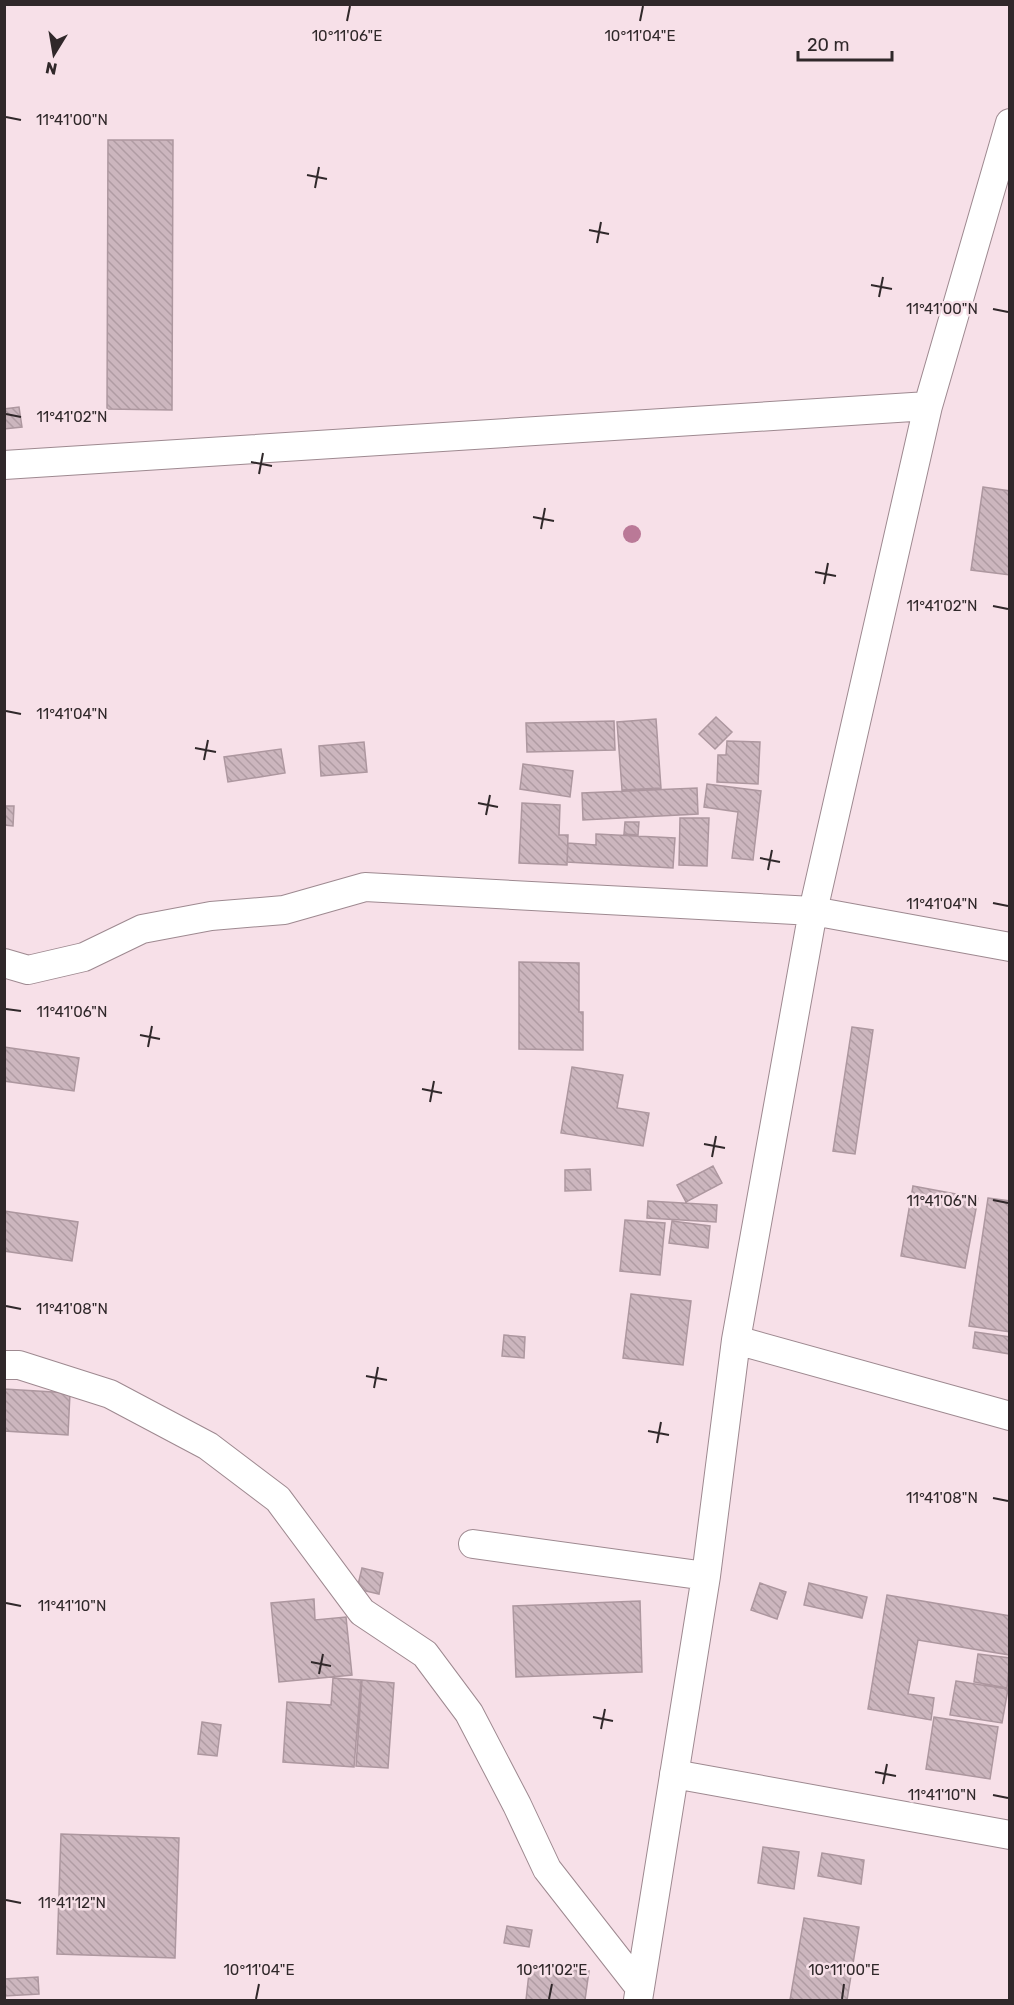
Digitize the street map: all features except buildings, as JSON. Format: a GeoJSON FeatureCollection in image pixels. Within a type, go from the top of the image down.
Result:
{"type":"FeatureCollection","features":[{"type":"Feature","properties":{"kind":"street"},"geometry":{"type":"LineString","coordinates":[[639,1994],[706,1576],[736,1340],[813,911],[928,406],[1010,123]]}},
{"type":"Feature","properties":{"kind":"street"},"geometry":{"type":"LineString","coordinates":[[4,465],[928,406]]}},
{"type":"Feature","properties":{"kind":"street"},"geometry":{"type":"LineString","coordinates":[[4,963],[28,970],[84,957],[142,929],[211,916],[284,910],[365,887],[813,911],[1010,947]]}},
{"type":"Feature","properties":{"kind":"street"},"geometry":{"type":"LineString","coordinates":[[736,1340],[1010,1416]]}},
{"type":"Feature","properties":{"kind":"street"},"geometry":{"type":"LineString","coordinates":[[4,1365],[18,1365],[110,1394],[208,1446],[278,1499],[362,1612],[425,1654],[469,1713],[547,1869],[639,1994]]}},
{"type":"Feature","properties":{"kind":"street"},"geometry":{"type":"LineString","coordinates":[[473,1544],[706,1576]]}},
{"type":"Feature","properties":{"kind":"street"},"geometry":{"type":"LineString","coordinates":[[674,1774],[1010,1834]]}}]}
